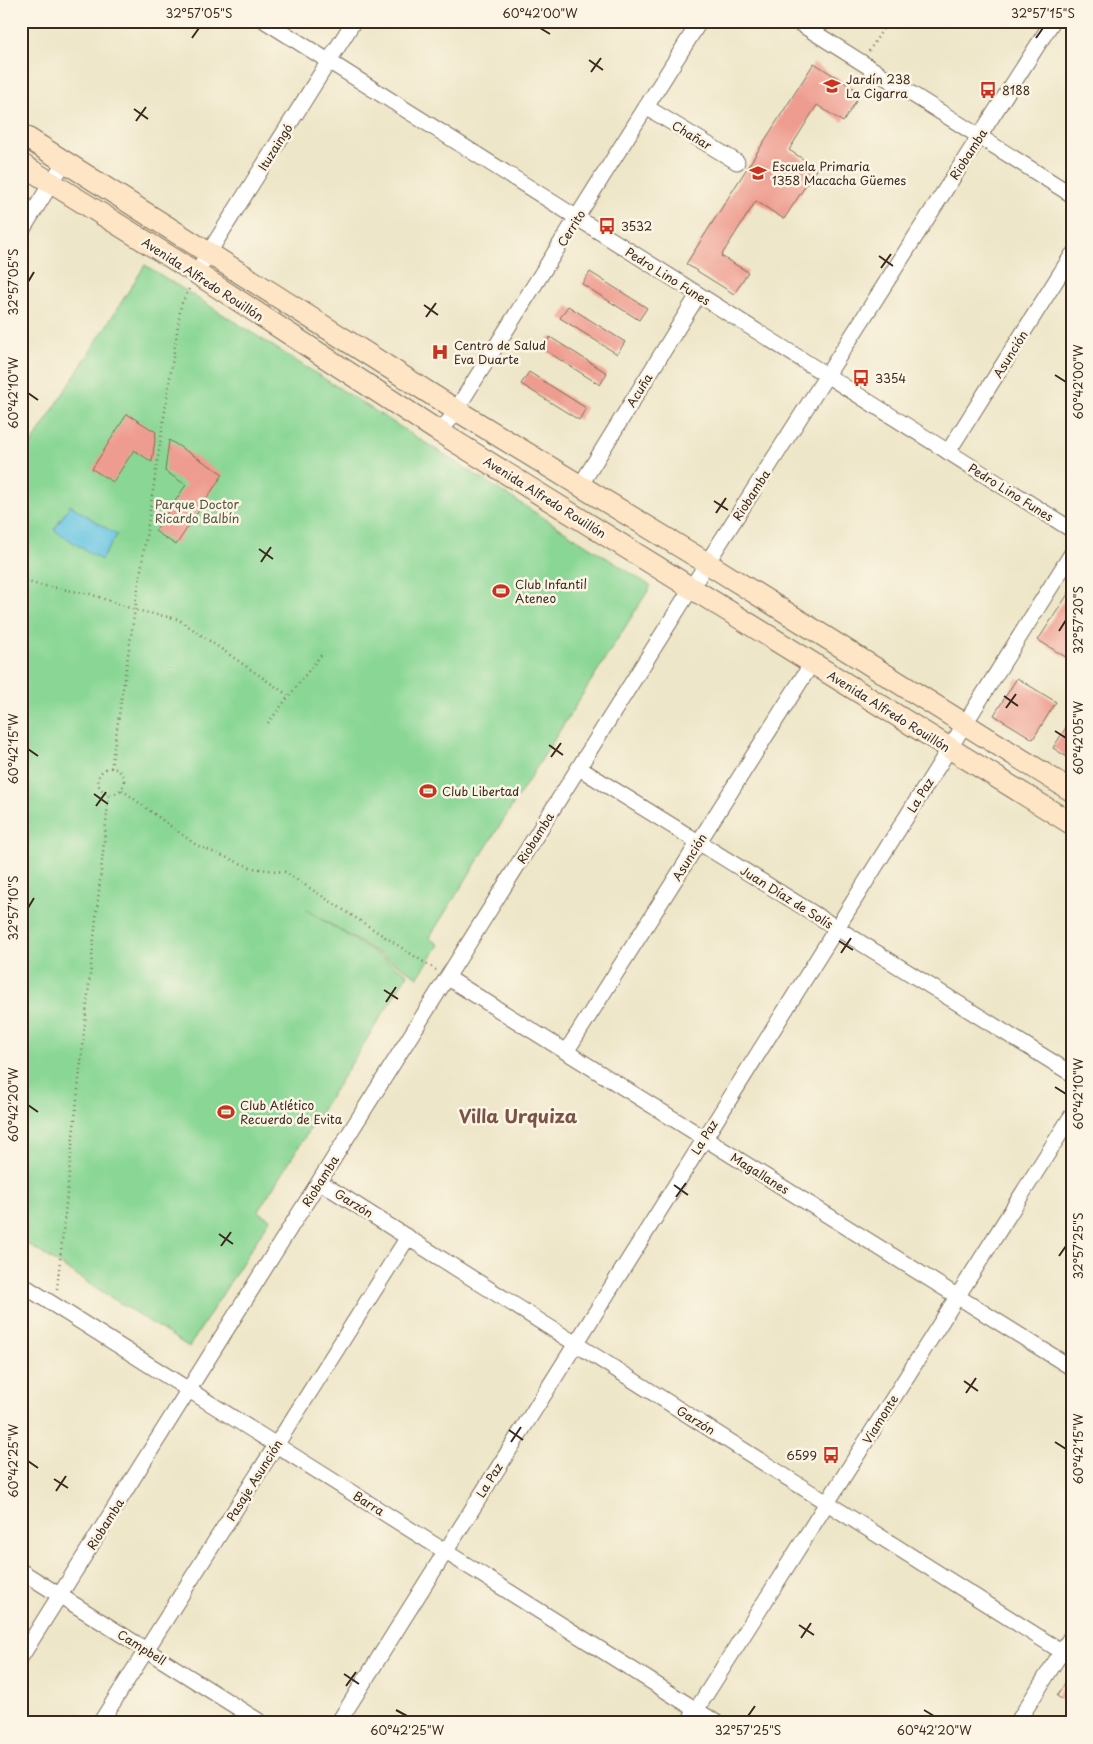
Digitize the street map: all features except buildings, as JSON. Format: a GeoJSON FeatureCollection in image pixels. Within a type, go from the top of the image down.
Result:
{"type":"FeatureCollection","features":[{"type":"Feature","properties":{"kind":"street","name":"Pedro Lino Funes"},"geometry":{"type":"LineString","coordinates":[[265,21],[1072,530]]}},
{"type":"Feature","properties":{"kind":"street","name":"Ituzaingó"},"geometry":{"type":"LineString","coordinates":[[196,273],[354,21]]}},
{"type":"Feature","properties":{"kind":"street","name":"Cerrito"},"geometry":{"type":"LineString","coordinates":[[438,431],[449,421],[700,21]]}},
{"type":"Feature","properties":{"kind":"street"},"geometry":{"type":"LineString","coordinates":[[796,21],[1072,195]]}},
{"type":"Feature","properties":{"kind":"street","name":"Riobamba"},"geometry":{"type":"LineString","coordinates":[[21,1657],[700,575],[1053,21]]}},
{"type":"Feature","properties":{"kind":"street","name":"Chañar"},"geometry":{"type":"LineString","coordinates":[[646,107],[737,162]]}},
{"type":"Feature","properties":{"kind":"street","name":"Avenida Alfredo Rouillón"},"geometry":{"type":"LineString","coordinates":[[21,134],[456,410],[580,486],[700,575],[812,663],[1072,824]]}},
{"type":"Feature","properties":{"kind":"street"},"geometry":{"type":"LineString","coordinates":[[21,232],[65,162]]}},
{"type":"Feature","properties":{"kind":"street","name":"Avenida Alfredo Rouillón"},"geometry":{"type":"LineString","coordinates":[[21,164],[196,273],[438,431],[700,575],[964,724],[1072,792]]}},
{"type":"Feature","properties":{"kind":"street","name":"Asunción"},"geometry":{"type":"LineString","coordinates":[[948,452],[1072,256]]}},
{"type":"Feature","properties":{"kind":"street","name":"Acuña"},"geometry":{"type":"LineString","coordinates":[[580,486],[698,295]]}},
{"type":"Feature","properties":{"kind":"street","name":"La Paz"},"geometry":{"type":"LineString","coordinates":[[338,1723],[444,1551],[1072,553]]}},
{"type":"Feature","properties":{"kind":"street","name":"Asunción"},"geometry":{"type":"LineString","coordinates":[[566,1052],[812,663]]}},
{"type":"Feature","properties":{"kind":"street","name":"Juan Díaz de Solís"},"geometry":{"type":"LineString","coordinates":[[579,768],[1072,1074]]}},
{"type":"Feature","properties":{"kind":"street","name":"Magallanes"},"geometry":{"type":"LineString","coordinates":[[448,978],[1072,1368]]}},
{"type":"Feature","properties":{"kind":"street","name":"Viamonte"},"geometry":{"type":"LineString","coordinates":[[688,1723],[1072,1115]]}},
{"type":"Feature","properties":{"kind":"street","name":"Garzón"},"geometry":{"type":"LineString","coordinates":[[320,1182],[1067,1655]]}},
{"type":"Feature","properties":{"kind":"street","name":"Pasaje Asunción"},"geometry":{"type":"LineString","coordinates":[[100,1723],[408,1237]]}},
{"type":"Feature","properties":{"kind":"street","name":"Barra"},"geometry":{"type":"LineString","coordinates":[[21,1284],[717,1723]]}},
{"type":"Feature","properties":{"kind":"street","name":"Campbell"},"geometry":{"type":"LineString","coordinates":[[21,1571],[262,1723]]}},
{"type":"Feature","properties":{"kind":"street"},"geometry":{"type":"LineString","coordinates":[[1017,1723],[1067,1655],[1072,1635]]}},
{"type":"Feature","properties":{"kind":"path"},"geometry":{"type":"LineString","coordinates":[[862,63],[888,21]]}},
{"type":"Feature","properties":{"kind":"path"},"geometry":{"type":"LineString","coordinates":[[111,768],[181,305],[196,273]]}},
{"type":"Feature","properties":{"kind":"path"},"geometry":{"type":"LineString","coordinates":[[21,580],[39,586],[90,594],[135,610],[178,619],[289,696]]}},
{"type":"Feature","properties":{"kind":"path"},"geometry":{"type":"LineString","coordinates":[[268,723],[321,655]]}},
{"type":"Feature","properties":{"kind":"path"},"geometry":{"type":"LineString","coordinates":[[111,768],[119,770],[124,775],[125,783],[122,790],[116,794],[109,795],[101,791],[98,784],[98,776],[104,770],[111,768]]}},
{"type":"Feature","properties":{"kind":"path"},"geometry":{"type":"LineString","coordinates":[[122,790],[196,845],[252,868],[284,872],[448,978]]}},
{"type":"Feature","properties":{"kind":"path"},"geometry":{"type":"LineString","coordinates":[[55,1305],[109,795]]}},
{"type":"Feature","properties":{"kind":"green space","name":"Parque Doctor Ricardo Balbín"},"geometry":{"type":"Polygon","coordinates":[[[145,265],[651,586],[429,938],[439,945],[418,977],[307,910],[408,974],[258,1211],[270,1219],[189,1347],[21,1240],[21,460],[145,265]]]}},
{"type":"Feature","properties":{"kind":"water"},"geometry":{"type":"Polygon","coordinates":[[[70,505],[117,535],[101,560],[54,530],[70,505]]]}},
{"type":"Feature","properties":{"kind":"place","name":"Jardín 238 La Cigarra"},"geometry":{"type":"Point","coordinates":[832,86]}},
{"type":"Feature","properties":{"kind":"place","name":"8188"},"geometry":{"type":"Point","coordinates":[988,90]}},
{"type":"Feature","properties":{"kind":"place","name":"Escuela Primaria 1358 Macacha Güemes"},"geometry":{"type":"Point","coordinates":[758,173]}},
{"type":"Feature","properties":{"kind":"place","name":"3532"},"geometry":{"type":"Point","coordinates":[607,226]}},
{"type":"Feature","properties":{"kind":"place","name":"Centro de Salud Eva Duarte"},"geometry":{"type":"Point","coordinates":[440,352]}},
{"type":"Feature","properties":{"kind":"place","name":"3354"},"geometry":{"type":"Point","coordinates":[861,378]}},
{"type":"Feature","properties":{"kind":"place","name":"Club Infantil Ateneo"},"geometry":{"type":"Point","coordinates":[501,591]}},
{"type":"Feature","properties":{"kind":"place","name":"Club Libertad"},"geometry":{"type":"Point","coordinates":[428,791]}},
{"type":"Feature","properties":{"kind":"place","name":"Club Atlético Recuerdo de Evita"},"geometry":{"type":"Point","coordinates":[226,1112]}},
{"type":"Feature","properties":{"kind":"place","name":"6599"},"geometry":{"type":"Point","coordinates":[831,1455]}},
{"type":"Feature","properties":{"kind":"district","name":"Villa Urquiza"},"geometry":{"type":"Point","coordinates":[518,1115]}}]}
